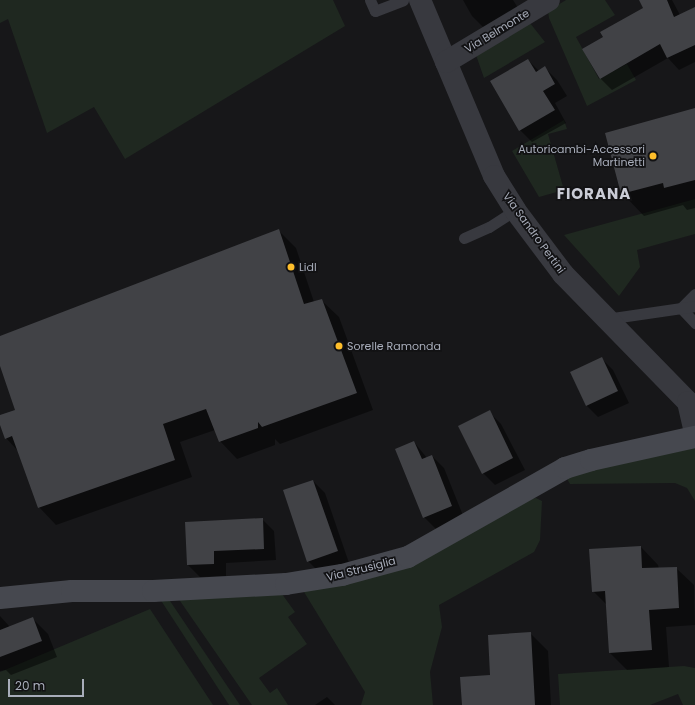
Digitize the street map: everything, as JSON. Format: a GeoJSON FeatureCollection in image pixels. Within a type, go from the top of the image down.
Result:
{"type":"FeatureCollection","features":[{"type":"Feature","properties":{"kind":"main road","name":"Via Strusiglia"},"geometry":{"type":"LineString","coordinates":[[0,598],[72,591],[153,591],[286,584],[342,575],[408,557],[565,468],[591,460],[695,437]]}},
{"type":"Feature","properties":{"kind":"street","name":"Via Sandro Pertini"},"geometry":{"type":"LineString","coordinates":[[420,0],[494,176],[515,210],[563,274],[605,319],[616,326],[688,402],[695,433]]}},
{"type":"Feature","properties":{"kind":"street","name":"Via Belmonte"},"geometry":{"type":"LineString","coordinates":[[446,62],[549,0]]}},
{"type":"Feature","properties":{"kind":"lane"},"geometry":{"type":"LineString","coordinates":[[370,0],[375,10],[403,0]]}},
{"type":"Feature","properties":{"kind":"lane"},"geometry":{"type":"LineString","coordinates":[[464,238],[489,227],[515,210]]}},
{"type":"Feature","properties":{"kind":"lane"},"geometry":{"type":"LineString","coordinates":[[681,308],[695,294]]}},
{"type":"Feature","properties":{"kind":"lane"},"geometry":{"type":"LineString","coordinates":[[605,319],[695,306]]}},
{"type":"Feature","properties":{"kind":"lane"},"geometry":{"type":"LineString","coordinates":[[681,308],[695,323]]}},
{"type":"Feature","properties":{"kind":"shaded area"},"geometry":{"type":"Polygon","coordinates":[[[0,0],[333,0],[345,26],[125,159],[94,107],[47,133],[8,19],[0,23],[0,0]]]}},
{"type":"Feature","properties":{"kind":"shaded area"},"geometry":{"type":"Polygon","coordinates":[[[566,0],[605,0],[615,15],[576,37],[599,79],[627,64],[636,80],[587,106],[549,18],[548,11],[566,0]]]}},
{"type":"Feature","properties":{"kind":"shaded area"},"geometry":{"type":"Polygon","coordinates":[[[530,23],[545,42],[484,78],[476,55],[530,23]]]}},
{"type":"Feature","properties":{"kind":"shaded area"},"geometry":{"type":"Polygon","coordinates":[[[564,120],[567,129],[548,134],[564,190],[539,197],[512,151],[564,120]]]}},
{"type":"Feature","properties":{"kind":"shaded area"},"geometry":{"type":"Polygon","coordinates":[[[695,199],[695,234],[637,250],[640,267],[619,296],[564,235],[695,199]]]}},
{"type":"Feature","properties":{"kind":"shaded area"},"geometry":{"type":"Polygon","coordinates":[[[695,445],[695,501],[687,488],[675,483],[570,484],[566,477],[695,445]]]}},
{"type":"Feature","properties":{"kind":"shaded area"},"geometry":{"type":"Polygon","coordinates":[[[536,498],[542,501],[540,540],[534,552],[439,605],[442,627],[430,672],[433,705],[361,705],[365,692],[301,587],[527,499],[536,498]]]}},
{"type":"Feature","properties":{"kind":"shaded area"},"geometry":{"type":"Polygon","coordinates":[[[282,594],[295,612],[288,617],[307,644],[259,678],[270,693],[277,688],[288,705],[252,705],[178,598],[282,594]]]}},
{"type":"Feature","properties":{"kind":"shaded area"},"geometry":{"type":"Polygon","coordinates":[[[166,595],[240,705],[229,705],[160,599],[166,595]]]}},
{"type":"Feature","properties":{"kind":"shaded area"},"geometry":{"type":"Polygon","coordinates":[[[150,609],[213,705],[0,705],[0,672],[150,609]]]}},
{"type":"Feature","properties":{"kind":"shaded area"},"geometry":{"type":"Polygon","coordinates":[[[684,666],[695,668],[695,705],[683,705],[678,694],[650,705],[560,705],[558,674],[684,666]]]}},
{"type":"Feature","properties":{"kind":"building"},"geometry":{"type":"Polygon","coordinates":[[[639,0],[667,0],[674,17],[695,7],[695,45],[667,58],[660,44],[600,79],[582,49],[603,37],[600,32],[643,8],[639,0]]]}},
{"type":"Feature","properties":{"kind":"building"},"geometry":{"type":"Polygon","coordinates":[[[528,59],[536,72],[545,66],[555,84],[543,91],[555,110],[519,131],[490,81],[528,59]]]}},
{"type":"Feature","properties":{"kind":"building","name":"Autoricambi-Accessori Martinetti"},"geometry":{"type":"Polygon","coordinates":[[[695,108],[695,180],[664,188],[663,183],[621,194],[605,133],[695,108]]]}},
{"type":"Feature","properties":{"kind":"building"},"geometry":{"type":"Polygon","coordinates":[[[279,229],[304,304],[322,299],[357,393],[262,427],[258,422],[258,428],[219,442],[206,409],[163,424],[175,460],[38,508],[12,436],[5,439],[0,425],[0,415],[15,410],[0,366],[0,336],[279,229]]]}},
{"type":"Feature","properties":{"kind":"building"},"geometry":{"type":"Polygon","coordinates":[[[602,357],[618,391],[586,406],[570,372],[602,357]]]}},
{"type":"Feature","properties":{"kind":"building"},"geometry":{"type":"Polygon","coordinates":[[[490,410],[513,458],[482,474],[458,426],[490,410]]]}},
{"type":"Feature","properties":{"kind":"building"},"geometry":{"type":"Polygon","coordinates":[[[414,441],[422,459],[432,455],[452,506],[423,518],[395,449],[414,441]]]}},
{"type":"Feature","properties":{"kind":"building"},"geometry":{"type":"Polygon","coordinates":[[[313,480],[338,551],[307,562],[283,490],[313,480]]]}},
{"type":"Feature","properties":{"kind":"building"},"geometry":{"type":"Polygon","coordinates":[[[263,518],[264,549],[214,551],[214,564],[187,565],[185,522],[263,518]]]}},
{"type":"Feature","properties":{"kind":"building"},"geometry":{"type":"Polygon","coordinates":[[[641,546],[642,568],[677,567],[679,608],[649,610],[652,650],[609,653],[605,591],[592,592],[589,549],[641,546]]]}},
{"type":"Feature","properties":{"kind":"building"},"geometry":{"type":"Polygon","coordinates":[[[33,617],[42,641],[0,657],[0,630],[33,617]]]}},
{"type":"Feature","properties":{"kind":"building"},"geometry":{"type":"Polygon","coordinates":[[[531,632],[535,705],[462,705],[460,677],[490,675],[488,635],[531,632]]]}},
{"type":"Feature","properties":{"kind":"place","name":"Autoricambi-Accessori Martinetti"},"geometry":{"type":"Point","coordinates":[653,156]}},
{"type":"Feature","properties":{"kind":"place","name":"Lidl"},"geometry":{"type":"Point","coordinates":[291,267]}},
{"type":"Feature","properties":{"kind":"place","name":"Sorelle Ramonda"},"geometry":{"type":"Point","coordinates":[339,346]}},
{"type":"Feature","properties":{"kind":"district","name":"FIORANA"},"geometry":{"type":"Point","coordinates":[594,194]}}]}
